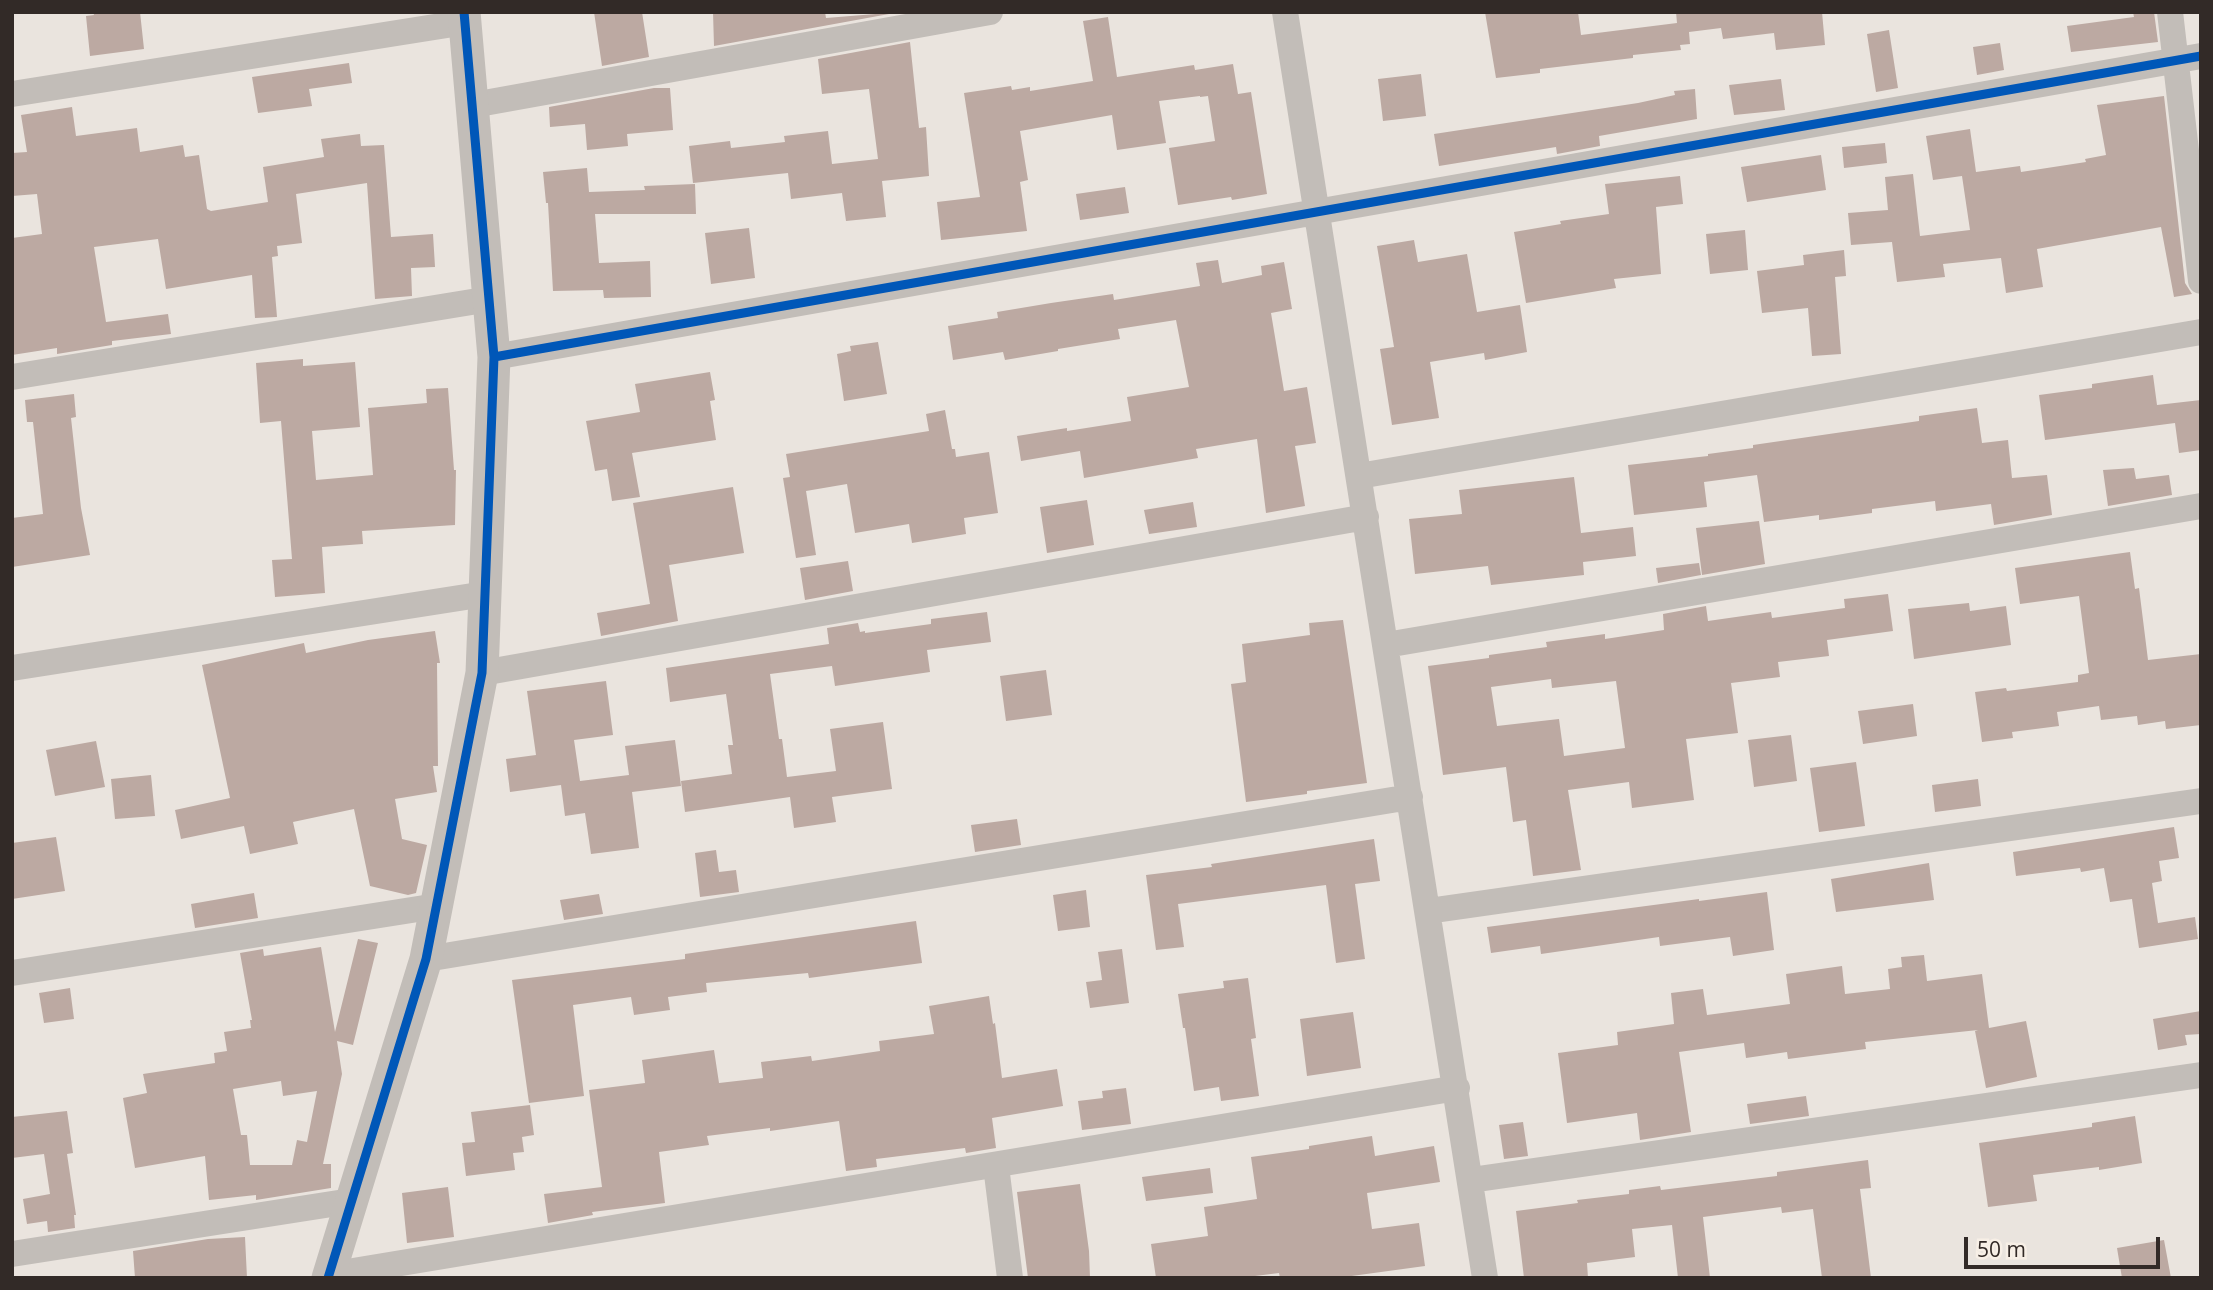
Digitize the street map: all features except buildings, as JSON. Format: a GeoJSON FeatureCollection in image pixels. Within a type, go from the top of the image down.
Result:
{"type":"FeatureCollection","features":[{"type":"Feature","properties":{"kind":"street"},"geometry":{"type":"LineString","coordinates":[[473,105],[990,12]]}},
{"type":"Feature","properties":{"kind":"street"},"geometry":{"type":"LineString","coordinates":[[1285,12],[1485,1278]]}},
{"type":"Feature","properties":{"kind":"street"},"geometry":{"type":"LineString","coordinates":[[2170,12],[2188,58],[2201,281]]}},
{"type":"Feature","properties":{"kind":"street"},"geometry":{"type":"LineString","coordinates":[[12,94],[465,17],[494,357],[482,673],[426,959],[328,1276],[1457,1088]]}},
{"type":"Feature","properties":{"kind":"street"},"geometry":{"type":"LineString","coordinates":[[494,357],[2188,58]]}},
{"type":"Feature","properties":{"kind":"street"},"geometry":{"type":"LineString","coordinates":[[12,377],[490,299]]}},
{"type":"Feature","properties":{"kind":"street"},"geometry":{"type":"LineString","coordinates":[[1359,476],[2201,332]]}},
{"type":"Feature","properties":{"kind":"street"},"geometry":{"type":"LineString","coordinates":[[1386,645],[2201,506]]}},
{"type":"Feature","properties":{"kind":"street"},"geometry":{"type":"LineString","coordinates":[[482,673],[1366,517]]}},
{"type":"Feature","properties":{"kind":"street"},"geometry":{"type":"LineString","coordinates":[[12,668],[485,594]]}},
{"type":"Feature","properties":{"kind":"street"},"geometry":{"type":"LineString","coordinates":[[426,959],[1410,797]]}},
{"type":"Feature","properties":{"kind":"street"},"geometry":{"type":"LineString","coordinates":[[1428,911],[2201,801]]}},
{"type":"Feature","properties":{"kind":"street"},"geometry":{"type":"LineString","coordinates":[[12,974],[437,906]]}},
{"type":"Feature","properties":{"kind":"street"},"geometry":{"type":"LineString","coordinates":[[1471,1180],[2201,1075]]}},
{"type":"Feature","properties":{"kind":"street"},"geometry":{"type":"LineString","coordinates":[[996,1166],[1010,1278]]}},
{"type":"Feature","properties":{"kind":"street"},"geometry":{"type":"LineString","coordinates":[[12,1254],[351,1201]]}},
{"type":"Feature","properties":{"kind":"cycle path"},"geometry":{"type":"LineString","coordinates":[[328,1278],[426,959],[482,673],[494,357],[464,12]]}},
{"type":"Feature","properties":{"kind":"cycle path"},"geometry":{"type":"LineString","coordinates":[[494,357],[2201,56]]}}]}
